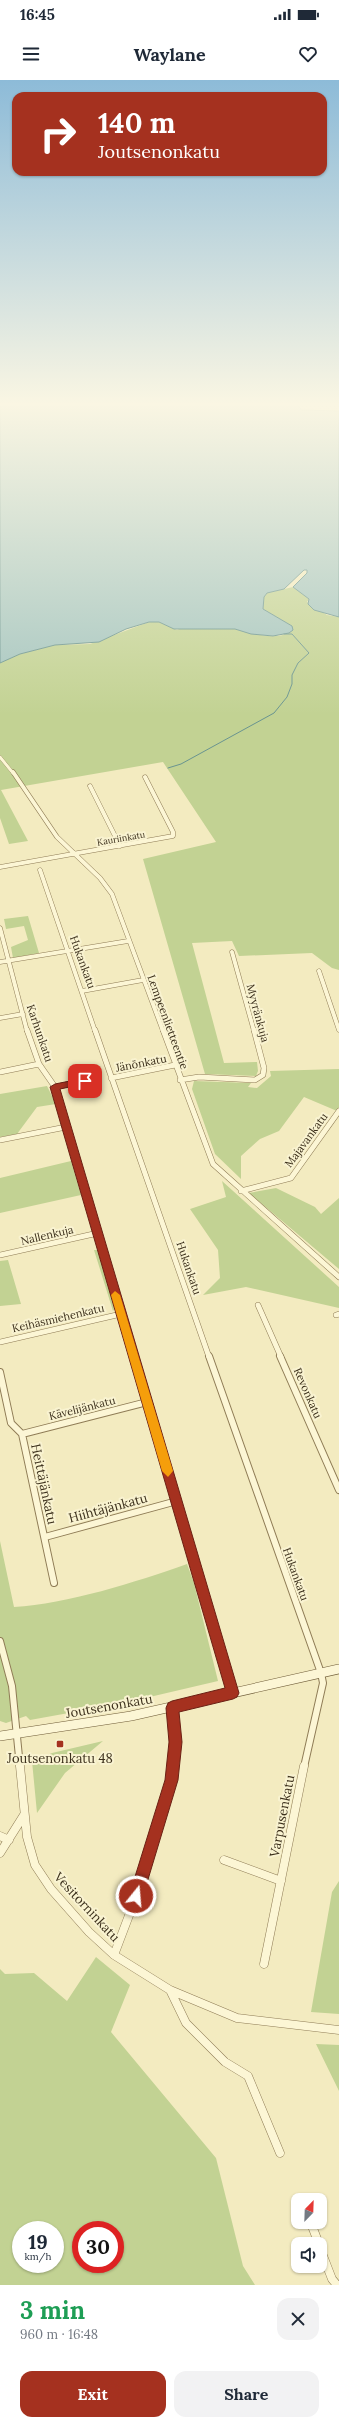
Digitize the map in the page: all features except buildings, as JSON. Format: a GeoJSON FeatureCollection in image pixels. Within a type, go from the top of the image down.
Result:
{"type":"FeatureCollection","features":[{"type":"Feature","properties":{"kind":"main road","name":"Joutsenonkatu"},"geometry":{"type":"LineString","coordinates":[[0,1736],[172,1708],[339,1669]]}},
{"type":"Feature","properties":{"kind":"street","name":"Lempeenlietteentie"},"geometry":{"type":"LineString","coordinates":[[0,757],[57,837],[72,854],[104,880],[112,894],[128,941],[213,1164],[241,1191],[339,1277]]}},
{"type":"Feature","properties":{"kind":"street","name":"Kauriinkatu"},"geometry":{"type":"LineString","coordinates":[[0,867],[173,836],[173,832],[145,777]]}},
{"type":"Feature","properties":{"kind":"street"},"geometry":{"type":"LineString","coordinates":[[90,786],[120,846]]}},
{"type":"Feature","properties":{"kind":"street","name":"Hukankatu"},"geometry":{"type":"LineString","coordinates":[[40,870],[111,1078],[321,1673]]}},
{"type":"Feature","properties":{"kind":"street","name":"Karhunkatu"},"geometry":{"type":"LineString","coordinates":[[0,928],[1,937],[9,961],[22,1014],[39,1064],[55,1087],[233,1693]]}},
{"type":"Feature","properties":{"kind":"street"},"geometry":{"type":"LineString","coordinates":[[0,962],[128,941]]}},
{"type":"Feature","properties":{"kind":"street","name":"Myyränkuja"},"geometry":{"type":"LineString","coordinates":[[180,1080],[199,1077],[255,1080],[261,1078],[264,1068],[232,952]]}},
{"type":"Feature","properties":{"kind":"street"},"geometry":{"type":"LineString","coordinates":[[319,971],[339,1030]]}},
{"type":"Feature","properties":{"kind":"street"},"geometry":{"type":"LineString","coordinates":[[82,991],[143,980]]}},
{"type":"Feature","properties":{"kind":"street"},"geometry":{"type":"LineString","coordinates":[[0,1018],[22,1014]]}},
{"type":"Feature","properties":{"kind":"street"},"geometry":{"type":"LineString","coordinates":[[0,1072],[39,1064]]}},
{"type":"Feature","properties":{"kind":"street","name":"Jänönkatu"},"geometry":{"type":"LineString","coordinates":[[111,1078],[175,1065]]}},
{"type":"Feature","properties":{"kind":"street"},"geometry":{"type":"LineString","coordinates":[[55,1087],[85,1081],[88,1083]]}},
{"type":"Feature","properties":{"kind":"street","name":"Majavankatu"},"geometry":{"type":"LineString","coordinates":[[241,1191],[291,1178],[339,1111]]}},
{"type":"Feature","properties":{"kind":"street"},"geometry":{"type":"LineString","coordinates":[[0,1140],[66,1126]]}},
{"type":"Feature","properties":{"kind":"street","name":"Nallenkuja"},"geometry":{"type":"LineString","coordinates":[[0,1255],[98,1233]]}},
{"type":"Feature","properties":{"kind":"street","name":"Revonkatu"},"geometry":{"type":"LineString","coordinates":[[258,1305],[339,1490]]}},
{"type":"Feature","properties":{"kind":"street","name":"Keihäsmiehenkatu"},"geometry":{"type":"LineString","coordinates":[[0,1342],[121,1314]]}},
{"type":"Feature","properties":{"kind":"street","name":"Heittäjänkatu"},"geometry":{"type":"LineString","coordinates":[[0,1372],[11,1422],[22,1434],[54,1583]]}},
{"type":"Feature","properties":{"kind":"street","name":"Kävelijänkatu"},"geometry":{"type":"LineString","coordinates":[[22,1434],[147,1402]]}},
{"type":"Feature","properties":{"kind":"street","name":"Hiihtäjänkatu"},"geometry":{"type":"LineString","coordinates":[[45,1537],[177,1502]]}},
{"type":"Feature","properties":{"kind":"street","name":"Vesitorninkatu"},"geometry":{"type":"LineString","coordinates":[[0,1641],[12,1686],[18,1734],[27,1837],[35,1865],[51,1889],[89,1932],[114,1955],[170,1990],[237,2018],[339,2030]]}},
{"type":"Feature","properties":{"kind":"street","name":"Varpusenkatu"},"geometry":{"type":"LineString","coordinates":[[264,1964],[282,1881],[296,1802],[323,1683],[321,1673]]}},
{"type":"Feature","properties":{"kind":"street"},"geometry":{"type":"LineString","coordinates":[[114,1955],[136,1896],[172,1780],[175,1742],[172,1708]]}},
{"type":"Feature","properties":{"kind":"street"},"geometry":{"type":"LineString","coordinates":[[0,1853],[24,1815]]}},
{"type":"Feature","properties":{"kind":"street"},"geometry":{"type":"LineString","coordinates":[[0,1836],[9,1840]]}},
{"type":"Feature","properties":{"kind":"street"},"geometry":{"type":"LineString","coordinates":[[224,1860],[282,1881]]}},
{"type":"Feature","properties":{"kind":"street"},"geometry":{"type":"LineString","coordinates":[[170,1990],[186,2023],[225,2062],[248,2076],[280,2153]]}},
{"type":"Feature","properties":{"kind":"street"},"geometry":{"type":"LineString","coordinates":[[327,2266],[332,2279],[337,2285]]}},
{"type":"Feature","properties":{"kind":"green space"},"geometry":{"type":"Polygon","coordinates":[[[293,587],[309,599],[307,602],[327,615],[339,617],[339,970],[332,968],[312,953],[239,956],[232,941],[192,943],[224,1063],[257,1062],[258,1071],[256,1076],[205,1074],[143,859],[216,842],[163,762],[1,790],[28,841],[9,844],[0,818],[0,663],[20,654],[55,645],[90,644],[149,622],[159,622],[177,630],[182,628],[229,628],[264,636],[279,636],[293,630],[292,626],[263,609],[264,597],[267,593],[293,587]]]}},
{"type":"Feature","properties":{"kind":"green space"},"geometry":{"type":"Polygon","coordinates":[[[28,916],[39,953],[13,958],[11,947],[28,940],[24,926],[6,929],[4,919],[28,916]]]}},
{"type":"Feature","properties":{"kind":"green space"},"geometry":{"type":"Polygon","coordinates":[[[339,1069],[339,1107],[337,1111],[304,1097],[279,1131],[260,1139],[241,1156],[241,1179],[215,1154],[192,1089],[194,1081],[251,1083],[248,1087],[257,1088],[271,1076],[270,1071],[339,1069]]]}},
{"type":"Feature","properties":{"kind":"green space"},"geometry":{"type":"Polygon","coordinates":[[[47,1086],[56,1104],[37,1107],[17,1134],[0,1137],[0,1094],[47,1086]]]}},
{"type":"Feature","properties":{"kind":"green space"},"geometry":{"type":"Polygon","coordinates":[[[71,1161],[81,1195],[0,1213],[0,1178],[71,1161]]]}},
{"type":"Feature","properties":{"kind":"green space"},"geometry":{"type":"Polygon","coordinates":[[[222,1181],[339,1287],[339,1308],[246,1287],[203,1295],[220,1278],[218,1250],[190,1209],[226,1197],[222,1181]]]}},
{"type":"Feature","properties":{"kind":"green space"},"geometry":{"type":"Polygon","coordinates":[[[276,1188],[315,1207],[321,1214],[339,1198],[339,1269],[249,1193],[276,1188]]]}},
{"type":"Feature","properties":{"kind":"green space"},"geometry":{"type":"Polygon","coordinates":[[[94,1250],[97,1250],[99,1255],[115,1308],[113,1311],[94,1250]]]}},
{"type":"Feature","properties":{"kind":"green space"},"geometry":{"type":"Polygon","coordinates":[[[8,1260],[21,1304],[0,1306],[0,1261],[8,1260]]]}},
{"type":"Feature","properties":{"kind":"green space"},"geometry":{"type":"Polygon","coordinates":[[[0,1541],[14,1607],[56,1602],[79,1597],[124,1585],[187,1564],[194,1583],[218,1681],[124,1703],[30,1720],[26,1716],[6,1723],[0,1721],[0,1541]]]}},
{"type":"Feature","properties":{"kind":"green space"},"geometry":{"type":"Polygon","coordinates":[[[103,1741],[65,1773],[37,1813],[32,1761],[52,1753],[103,1741]]]}},
{"type":"Feature","properties":{"kind":"green space"},"geometry":{"type":"Polygon","coordinates":[[[339,1881],[339,2014],[311,2012],[332,1892],[339,1881]]]}},
{"type":"Feature","properties":{"kind":"green space"},"geometry":{"type":"Polygon","coordinates":[[[96,1957],[130,1985],[111,2032],[216,2158],[243,2266],[255,2285],[0,2285],[0,1969],[5,1974],[34,1973],[67,2001],[96,1957]]]}},
{"type":"Feature","properties":{"kind":"green space"},"geometry":{"type":"Polygon","coordinates":[[[316,2044],[339,2045],[339,2091],[316,2044]]]}},
{"type":"Feature","properties":{"kind":"water"},"geometry":{"type":"Polygon","coordinates":[[[0,509],[339,509],[339,617],[314,610],[308,604],[309,599],[293,587],[307,573],[307,570],[304,570],[284,589],[267,593],[264,597],[263,609],[292,626],[293,630],[289,633],[273,636],[251,634],[235,629],[174,629],[159,622],[149,622],[126,629],[99,642],[55,645],[20,654],[0,663],[0,509]]]}},
{"type":"Feature","properties":{"kind":"waterway"},"geometry":{"type":"LineString","coordinates":[[168,768],[181,764],[274,713],[287,697],[292,684],[292,675],[298,663],[309,653],[292,634],[284,634]]}},
{"type":"Feature","properties":{"kind":"slow traffic"},"geometry":{"type":"LineString","coordinates":[[115,1295],[168,1471]]}},
{"type":"Feature","properties":{"kind":"place","name":"Joutsenonkatu 48"},"geometry":{"type":"Point","coordinates":[60,1744]}},
{"type":"Feature","properties":{"kind":"route"},"geometry":{"type":"LineString","coordinates":[[85,1081],[55,1087],[147,1402],[198,1569],[233,1693],[172,1708],[175,1742],[172,1780],[136,1896]]}}]}
